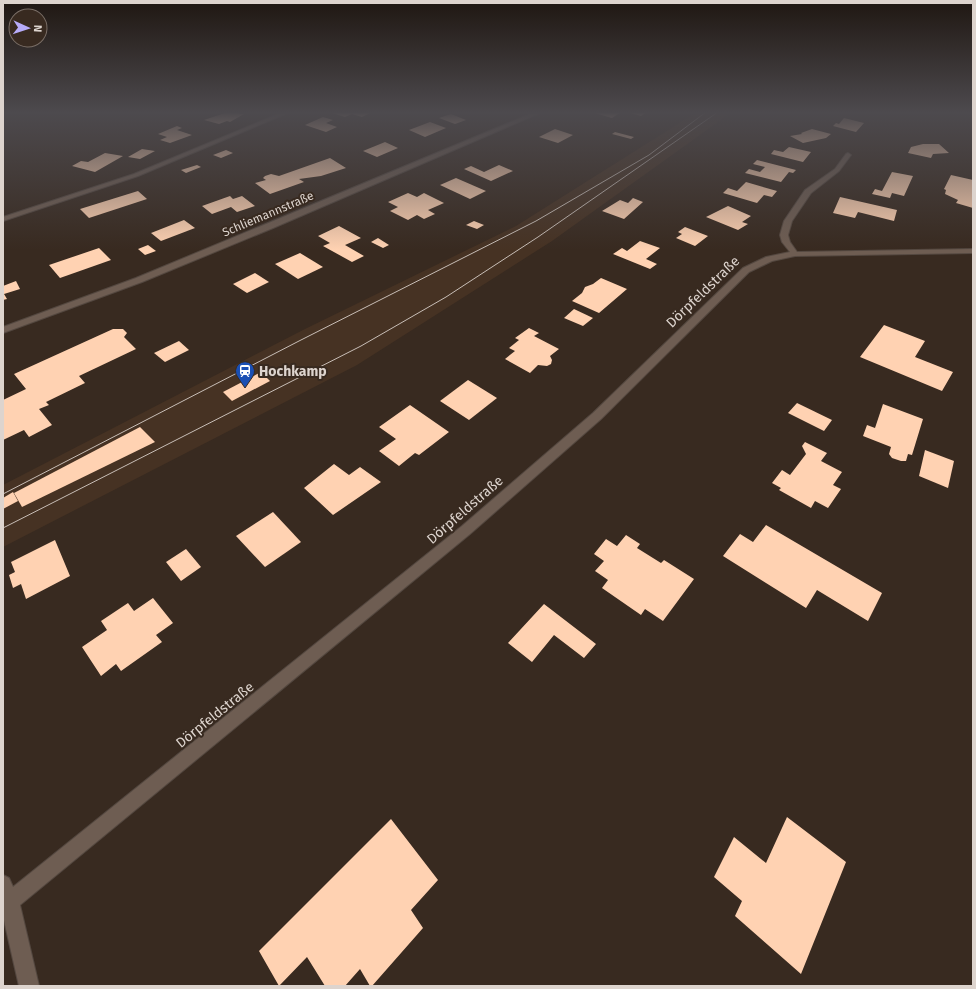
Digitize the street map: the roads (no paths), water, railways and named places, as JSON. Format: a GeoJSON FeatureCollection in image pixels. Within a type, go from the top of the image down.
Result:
{"type":"FeatureCollection","features":[{"type":"Feature","properties":{"kind":"street"},"geometry":{"type":"LineString","coordinates":[[3,219],[136,175],[176,158]]}},
{"type":"Feature","properties":{"kind":"street","name":"Schliemannstraße"},"geometry":{"type":"LineString","coordinates":[[3,330],[139,280],[430,158]]}},
{"type":"Feature","properties":{"kind":"street"},"geometry":{"type":"LineString","coordinates":[[795,254],[786,242],[784,235],[788,221],[808,192],[837,170],[846,158]]}},
{"type":"Feature","properties":{"kind":"street","name":"Dörpfeldstraße"},"geometry":{"type":"LineString","coordinates":[[7,905],[466,530],[603,411],[746,270],[759,262],[774,257],[795,254],[973,251]]}},
{"type":"Feature","properties":{"kind":"street"},"geometry":{"type":"LineString","coordinates":[[3,884],[7,905],[29,986]]}},
{"type":"Feature","properties":{"kind":"tram line"},"geometry":{"type":"LineString","coordinates":[[3,494],[299,341],[536,221],[644,158]]}},
{"type":"Feature","properties":{"kind":"tram line"},"geometry":{"type":"LineString","coordinates":[[3,528],[361,346],[446,297],[538,237],[652,158]]}},
{"type":"Feature","properties":{"kind":"place","name":"Hochkamp"},"geometry":{"type":"Point","coordinates":[245,388]}}]}
